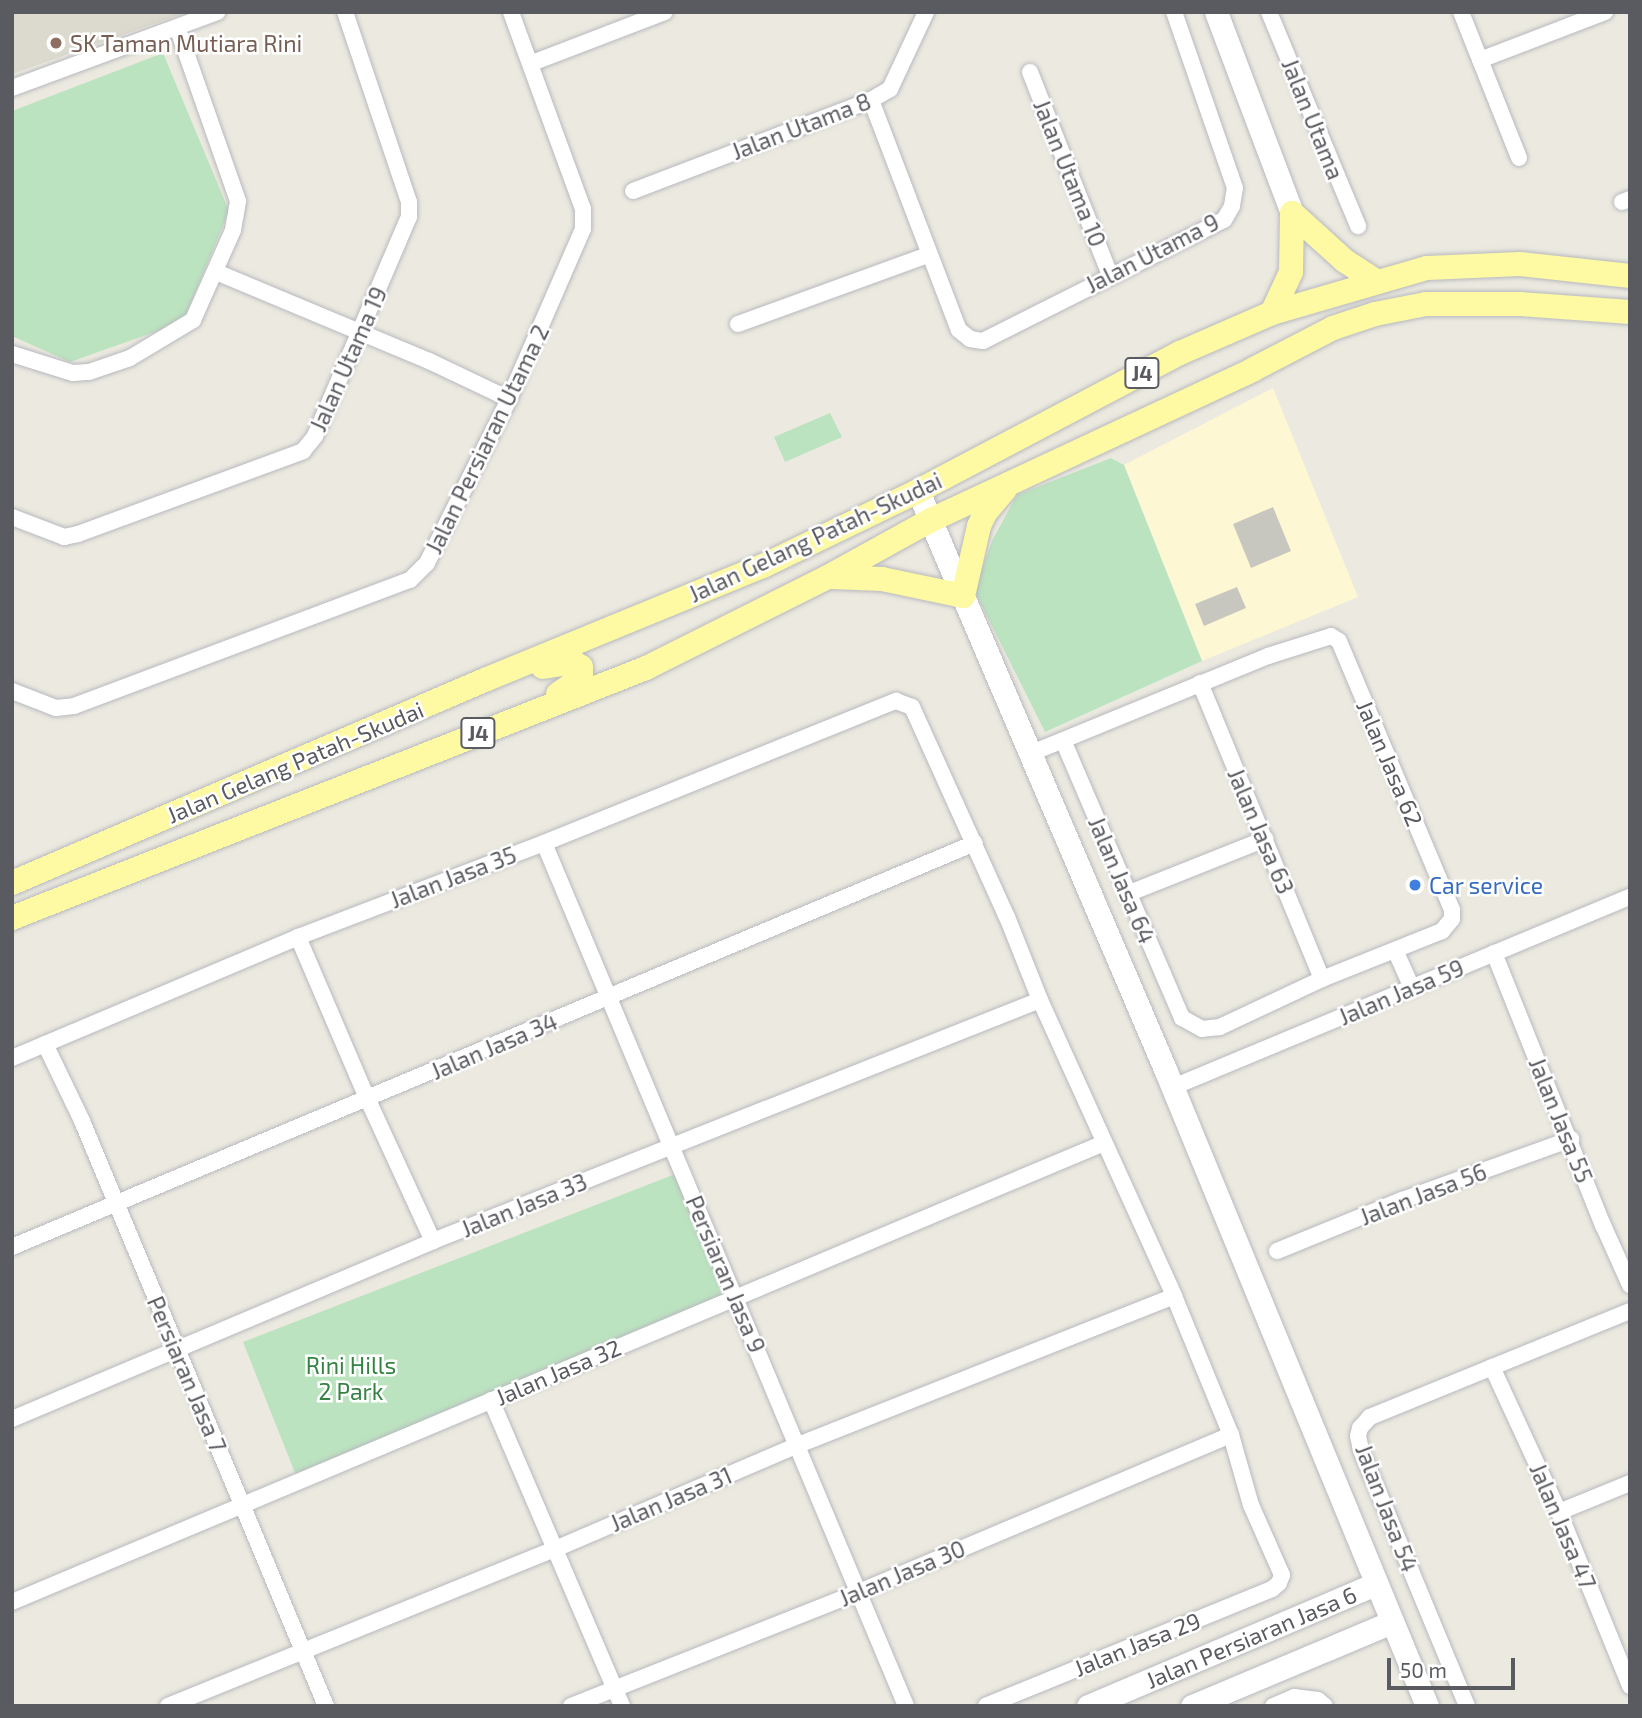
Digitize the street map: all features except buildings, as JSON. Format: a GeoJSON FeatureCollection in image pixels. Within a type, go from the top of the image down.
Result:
{"type":"FeatureCollection","features":[{"type":"Feature","properties":{"kind":"main road"},"geometry":{"type":"LineString","coordinates":[[1292,213],[1345,261],[1377,281]]}},
{"type":"Feature","properties":{"kind":"main road"},"geometry":{"type":"LineString","coordinates":[[1272,313],[1291,272],[1292,213]]}},
{"type":"Feature","properties":{"kind":"main road","name":"Jalan Gelang Patah-Skudai"},"geometry":{"type":"LineString","coordinates":[[12,883],[487,679],[763,566],[918,491],[1180,353],[1272,313],[1427,268],[1520,264],[1630,276]]}},
{"type":"Feature","properties":{"kind":"main road","name":"Jalan Gelang Patah-Skudai"},"geometry":{"type":"LineString","coordinates":[[12,918],[646,667],[828,577],[931,520],[1228,382],[1333,328],[1375,314],[1426,304],[1520,304],[1630,312]]}},
{"type":"Feature","properties":{"kind":"main road"},"geometry":{"type":"LineString","coordinates":[[828,577],[849,575],[882,579],[963,596],[979,526],[985,513],[1011,482]]}},
{"type":"Feature","properties":{"kind":"main road"},"geometry":{"type":"LineString","coordinates":[[487,679],[573,662],[581,667],[581,678],[509,721]]}},
{"type":"Feature","properties":{"kind":"street"},"geometry":{"type":"LineString","coordinates":[[12,88],[217,12]]}},
{"type":"Feature","properties":{"kind":"street","name":"Jalan Utama 19"},"geometry":{"type":"LineString","coordinates":[[12,517],[64,537],[78,534],[303,451],[315,436],[362,332],[409,217],[408,202],[345,12]]}},
{"type":"Feature","properties":{"kind":"street","name":"Jalan Persiaran Utama 2"},"geometry":{"type":"LineString","coordinates":[[12,691],[56,708],[74,706],[410,580],[427,563],[509,399],[583,229],[583,209],[532,63],[511,12]]}},
{"type":"Feature","properties":{"kind":"street"},"geometry":{"type":"LineString","coordinates":[[532,63],[665,12]]}},
{"type":"Feature","properties":{"kind":"street","name":"Jalan Utama 8"},"geometry":{"type":"LineString","coordinates":[[633,191],[871,100],[890,89],[926,12]]}},
{"type":"Feature","properties":{"kind":"street","name":"Jalan Utama 9"},"geometry":{"type":"LineString","coordinates":[[871,100],[928,255],[959,330],[970,339],[983,341],[1224,220],[1232,206],[1236,188],[1174,12]]}},
{"type":"Feature","properties":{"kind":"street"},"geometry":{"type":"LineString","coordinates":[[1216,12],[1292,213]]}},
{"type":"Feature","properties":{"kind":"street","name":"Jalan Utama"},"geometry":{"type":"LineString","coordinates":[[1269,12],[1358,226]]}},
{"type":"Feature","properties":{"kind":"street"},"geometry":{"type":"LineString","coordinates":[[1461,12],[1519,158]]}},
{"type":"Feature","properties":{"kind":"street"},"geometry":{"type":"LineString","coordinates":[[1480,60],[1605,12]]}},
{"type":"Feature","properties":{"kind":"street"},"geometry":{"type":"LineString","coordinates":[[12,354],[73,373],[89,372],[130,358],[193,320],[233,230],[238,201],[177,27]]}},
{"type":"Feature","properties":{"kind":"street","name":"Jalan Utama 10"},"geometry":{"type":"LineString","coordinates":[[1030,72],[1110,275]]}},
{"type":"Feature","properties":{"kind":"street"},"geometry":{"type":"LineString","coordinates":[[738,324],[928,255]]}},
{"type":"Feature","properties":{"kind":"street"},"geometry":{"type":"LineString","coordinates":[[216,271],[362,332],[509,399]]}},
{"type":"Feature","properties":{"kind":"street"},"geometry":{"type":"LineString","coordinates":[[918,491],[1173,1087],[1427,1706]]}},
{"type":"Feature","properties":{"kind":"street","name":"Jalan Jasa 62"},"geometry":{"type":"LineString","coordinates":[[1029,754],[1324,636],[1339,640],[1452,909],[1452,919],[1442,931],[1322,979],[1220,1027],[1202,1029],[1182,1018]]}},
{"type":"Feature","properties":{"kind":"street","name":"Jalan Jasa 63"},"geometry":{"type":"LineString","coordinates":[[1200,684],[1322,979]]}},
{"type":"Feature","properties":{"kind":"street","name":"Jalan Jasa 35"},"geometry":{"type":"LineString","coordinates":[[12,1058],[298,936],[544,842],[896,701],[912,707],[975,842]]}},
{"type":"Feature","properties":{"kind":"street","name":"Jalan Jasa 64"},"geometry":{"type":"LineString","coordinates":[[1063,741],[1182,1018]]}},
{"type":"Feature","properties":{"kind":"street"},"geometry":{"type":"LineString","coordinates":[[1127,894],[1265,839]]}},
{"type":"Feature","properties":{"kind":"street","name":"Persiaran Jasa 9"},"geometry":{"type":"LineString","coordinates":[[544,842],[906,1706]]}},
{"type":"Feature","properties":{"kind":"street"},"geometry":{"type":"LineString","coordinates":[[975,842],[1040,1000],[1174,1296],[1231,1435]]}},
{"type":"Feature","properties":{"kind":"street","name":"Jalan Jasa 34"},"geometry":{"type":"LineString","coordinates":[[12,1247],[117,1206],[975,842]]}},
{"type":"Feature","properties":{"kind":"street","name":"Jalan Jasa 59"},"geometry":{"type":"LineString","coordinates":[[1173,1087],[1630,897]]}},
{"type":"Feature","properties":{"kind":"street"},"geometry":{"type":"LineString","coordinates":[[298,936],[368,1100],[433,1241]]}},
{"type":"Feature","properties":{"kind":"street"},"geometry":{"type":"LineString","coordinates":[[1395,950],[1412,988]]}},
{"type":"Feature","properties":{"kind":"street","name":"Jalan Jasa 55"},"geometry":{"type":"LineString","coordinates":[[1494,953],[1571,1139],[1603,1226],[1630,1285]]}},
{"type":"Feature","properties":{"kind":"street","name":"Jalan Jasa 33"},"geometry":{"type":"LineString","coordinates":[[12,1419],[433,1241],[1040,1000]]}},
{"type":"Feature","properties":{"kind":"street","name":"Persiaran Jasa 7"},"geometry":{"type":"LineString","coordinates":[[44,1044],[82,1121],[326,1706]]}},
{"type":"Feature","properties":{"kind":"street","name":"Jalan Jasa 56"},"geometry":{"type":"LineString","coordinates":[[1277,1251],[1402,1200],[1571,1139]]}},
{"type":"Feature","properties":{"kind":"street","name":"Jalan Jasa 32"},"geometry":{"type":"LineString","coordinates":[[12,1602],[1104,1143]]}},
{"type":"Feature","properties":{"kind":"street","name":"Jalan Jasa 31"},"geometry":{"type":"LineString","coordinates":[[168,1706],[301,1649],[553,1550],[798,1445],[1174,1296]]}},
{"type":"Feature","properties":{"kind":"street","name":"Jalan Jasa 54"},"geometry":{"type":"LineString","coordinates":[[1467,1706],[1361,1450],[1358,1436],[1363,1423],[1370,1417],[1630,1311]]}},
{"type":"Feature","properties":{"kind":"street","name":"Jalan Jasa 47"},"geometry":{"type":"LineString","coordinates":[[1492,1367],[1559,1512],[1630,1686]]}},
{"type":"Feature","properties":{"kind":"street"},"geometry":{"type":"LineString","coordinates":[[491,1400],[622,1706]]}},
{"type":"Feature","properties":{"kind":"street","name":"Jalan Jasa 29"},"geometry":{"type":"LineString","coordinates":[[986,1706],[1272,1589],[1282,1575],[1251,1505],[1231,1435]]}},
{"type":"Feature","properties":{"kind":"street","name":"Jalan Jasa 30"},"geometry":{"type":"LineString","coordinates":[[571,1706],[859,1592],[1231,1435]]}},
{"type":"Feature","properties":{"kind":"street"},"geometry":{"type":"LineString","coordinates":[[1559,1512],[1630,1483]]}},
{"type":"Feature","properties":{"kind":"street","name":"Jalan Persiaran Jasa 6"},"geometry":{"type":"LineString","coordinates":[[1088,1706],[1376,1584]]}},
{"type":"Feature","properties":{"kind":"street","name":"Jalan Persiaran Jasa 6"},"geometry":{"type":"LineString","coordinates":[[1192,1706],[1392,1622]]}},
{"type":"Feature","properties":{"kind":"street"},"geometry":{"type":"LineString","coordinates":[[1273,1706],[1294,1697],[1318,1700],[1325,1706]]}},
{"type":"Feature","properties":{"kind":"shaded area","name":"SK Taman Mutiara Rini"},"geometry":{"type":"Polygon","coordinates":[[[12,12],[187,12],[12,74],[12,12]]]}},
{"type":"Feature","properties":{"kind":"shaded area"},"geometry":{"type":"Polygon","coordinates":[[[1273,388],[1358,597],[1202,661],[1124,465],[1273,388]]]}},
{"type":"Feature","properties":{"kind":"green space"},"geometry":{"type":"Polygon","coordinates":[[[163,53],[229,211],[183,322],[70,362],[12,336],[12,111],[163,53]]]}},
{"type":"Feature","properties":{"kind":"green space"},"geometry":{"type":"Polygon","coordinates":[[[830,413],[842,437],[785,462],[774,437],[830,413]]]}},
{"type":"Feature","properties":{"kind":"green space"},"geometry":{"type":"Polygon","coordinates":[[[1111,458],[1124,465],[1202,661],[1045,732],[974,590],[993,539],[1017,495],[1111,458]]]}},
{"type":"Feature","properties":{"kind":"green space","name":"Rini Hills 2 Park"},"geometry":{"type":"Polygon","coordinates":[[[678,1173],[734,1305],[297,1478],[243,1342],[678,1173]]]}},
{"type":"Feature","properties":{"kind":"place","name":"SK Taman Mutiara Rini"},"geometry":{"type":"Point","coordinates":[56,43]}},
{"type":"Feature","properties":{"kind":"place","name":"Car service"},"geometry":{"type":"Point","coordinates":[1415,885]}}]}
